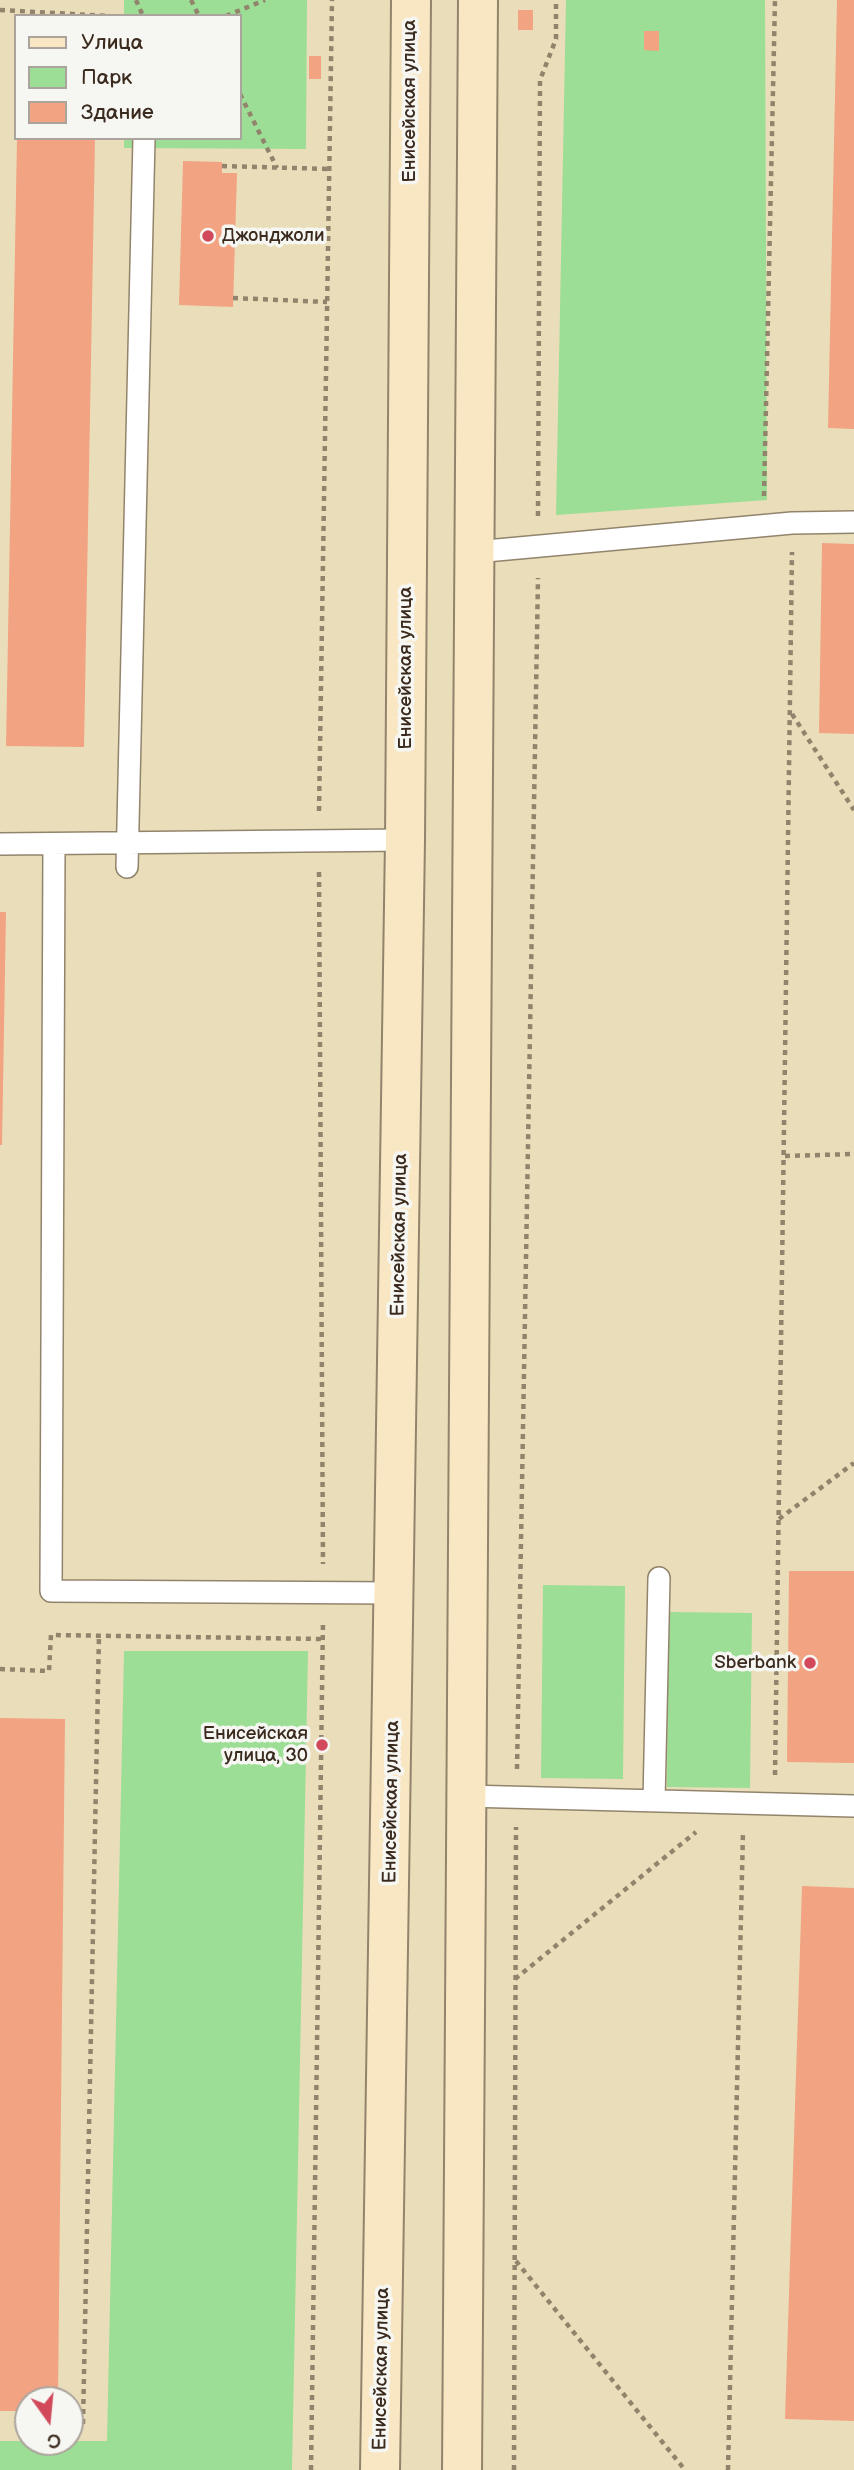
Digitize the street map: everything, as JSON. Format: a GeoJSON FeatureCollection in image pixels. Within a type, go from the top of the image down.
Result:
{"type":"FeatureCollection","features":[{"type":"Feature","properties":{"kind":"main road","name":"Енисейская улица"},"geometry":{"type":"LineString","coordinates":[[380,2470],[405,840],[411,0]]}},
{"type":"Feature","properties":{"kind":"main road"},"geometry":{"type":"LineString","coordinates":[[462,2470],[478,0]]}},
{"type":"Feature","properties":{"kind":"lane"},"geometry":{"type":"LineString","coordinates":[[127,867],[144,140]]}},
{"type":"Feature","properties":{"kind":"lane"},"geometry":{"type":"LineString","coordinates":[[475,552],[792,523],[854,522]]}},
{"type":"Feature","properties":{"kind":"lane"},"geometry":{"type":"LineString","coordinates":[[0,844],[405,840]]}},
{"type":"Feature","properties":{"kind":"lane"},"geometry":{"type":"LineString","coordinates":[[54,844],[51,1591],[395,1592]]}},
{"type":"Feature","properties":{"kind":"lane"},"geometry":{"type":"LineString","coordinates":[[654,1801],[659,1578]]}},
{"type":"Feature","properties":{"kind":"lane"},"geometry":{"type":"LineString","coordinates":[[466,1796],[854,1806]]}},
{"type":"Feature","properties":{"kind":"path"},"geometry":{"type":"LineString","coordinates":[[233,14],[253,8],[265,0]]}},
{"type":"Feature","properties":{"kind":"path"},"geometry":{"type":"LineString","coordinates":[[311,2470],[323,1639],[318,841],[332,0]]}},
{"type":"Feature","properties":{"kind":"path"},"geometry":{"type":"LineString","coordinates":[[514,2470],[514,1979],[538,548],[540,80],[556,39],[556,0]]}},
{"type":"Feature","properties":{"kind":"path"},"geometry":{"type":"LineString","coordinates":[[763,526],[775,0]]}},
{"type":"Feature","properties":{"kind":"path"},"geometry":{"type":"LineString","coordinates":[[0,10],[73,14]]}},
{"type":"Feature","properties":{"kind":"path"},"geometry":{"type":"LineString","coordinates":[[242,98],[276,168]]}},
{"type":"Feature","properties":{"kind":"path"},"geometry":{"type":"LineString","coordinates":[[222,166],[330,169]]}},
{"type":"Feature","properties":{"kind":"path"},"geometry":{"type":"LineString","coordinates":[[232,166],[232,173]]}},
{"type":"Feature","properties":{"kind":"path"},"geometry":{"type":"LineString","coordinates":[[233,298],[327,302]]}},
{"type":"Feature","properties":{"kind":"path"},"geometry":{"type":"LineString","coordinates":[[775,1804],[792,713],[792,523]]}},
{"type":"Feature","properties":{"kind":"path"},"geometry":{"type":"LineString","coordinates":[[792,713],[854,810]]}},
{"type":"Feature","properties":{"kind":"path"},"geometry":{"type":"LineString","coordinates":[[785,1156],[854,1154]]}},
{"type":"Feature","properties":{"kind":"path"},"geometry":{"type":"LineString","coordinates":[[778,1519],[854,1463]]}},
{"type":"Feature","properties":{"kind":"path"},"geometry":{"type":"LineString","coordinates":[[84,2386],[99,1634]]}},
{"type":"Feature","properties":{"kind":"path"},"geometry":{"type":"LineString","coordinates":[[0,1669],[49,1671],[51,1635],[323,1639]]}},
{"type":"Feature","properties":{"kind":"path"},"geometry":{"type":"LineString","coordinates":[[728,2470],[743,1803]]}},
{"type":"Feature","properties":{"kind":"path"},"geometry":{"type":"LineString","coordinates":[[514,1979],[704,1826]]}},
{"type":"Feature","properties":{"kind":"path"},"geometry":{"type":"LineString","coordinates":[[515,2260],[685,2470]]}},
{"type":"Feature","properties":{"kind":"green space"},"geometry":{"type":"Polygon","coordinates":[[[124,0],[307,0],[306,149],[124,148],[124,140],[242,140],[242,14],[124,14],[124,0]]]}},
{"type":"Feature","properties":{"kind":"green space"},"geometry":{"type":"Polygon","coordinates":[[[566,0],[765,0],[767,500],[556,515],[566,0]]]}},
{"type":"Feature","properties":{"kind":"green space"},"geometry":{"type":"Polygon","coordinates":[[[543,1585],[625,1586],[623,1779],[541,1778],[543,1585]]]}},
{"type":"Feature","properties":{"kind":"green space"},"geometry":{"type":"Polygon","coordinates":[[[668,1612],[752,1613],[750,1788],[667,1787],[668,1612]]]}},
{"type":"Feature","properties":{"kind":"green space"},"geometry":{"type":"Polygon","coordinates":[[[124,1651],[308,1651],[292,2470],[0,2470],[0,2441],[14,2441],[14,2456],[84,2456],[84,2441],[107,2441],[124,1651]]]}},
{"type":"Feature","properties":{"kind":"building"},"geometry":{"type":"Polygon","coordinates":[[[837,0],[854,0],[854,429],[828,428],[837,0]]]}},
{"type":"Feature","properties":{"kind":"building"},"geometry":{"type":"Polygon","coordinates":[[[518,10],[533,10],[533,30],[518,30],[518,10]]]}},
{"type":"Feature","properties":{"kind":"building"},"geometry":{"type":"Polygon","coordinates":[[[644,31],[659,31],[659,51],[644,50],[644,31]]]}},
{"type":"Feature","properties":{"kind":"building"},"geometry":{"type":"Polygon","coordinates":[[[309,56],[321,56],[321,79],[309,79],[309,56]]]}},
{"type":"Feature","properties":{"kind":"building"},"geometry":{"type":"Polygon","coordinates":[[[17,140],[95,140],[84,747],[6,746],[17,140]]]}},
{"type":"Feature","properties":{"kind":"building","name":"Джонджоли"},"geometry":{"type":"Polygon","coordinates":[[[183,161],[222,162],[222,173],[237,173],[233,307],[179,305],[183,161]]]}},
{"type":"Feature","properties":{"kind":"building"},"geometry":{"type":"Polygon","coordinates":[[[822,543],[854,544],[854,734],[819,733],[822,543]]]}},
{"type":"Feature","properties":{"kind":"building"},"geometry":{"type":"Polygon","coordinates":[[[0,912],[6,912],[2,1145],[0,1145],[0,912]]]}},
{"type":"Feature","properties":{"kind":"building"},"geometry":{"type":"Polygon","coordinates":[[[789,1571],[854,1571],[854,1763],[787,1762],[789,1571]]]}},
{"type":"Feature","properties":{"kind":"building"},"geometry":{"type":"Polygon","coordinates":[[[0,1718],[65,1719],[58,2386],[14,2386],[14,2411],[0,2411],[0,1718]]]}},
{"type":"Feature","properties":{"kind":"building"},"geometry":{"type":"Polygon","coordinates":[[[802,1886],[854,1888],[854,2421],[785,2419],[802,1886]]]}},
{"type":"Feature","properties":{"kind":"place","name":"Джонджоли"},"geometry":{"type":"Point","coordinates":[208,236]}},
{"type":"Feature","properties":{"kind":"place","name":"Sberbank"},"geometry":{"type":"Point","coordinates":[810,1663]}},
{"type":"Feature","properties":{"kind":"place","name":"Енисейская улица, 30"},"geometry":{"type":"Point","coordinates":[322,1745]}}]}
